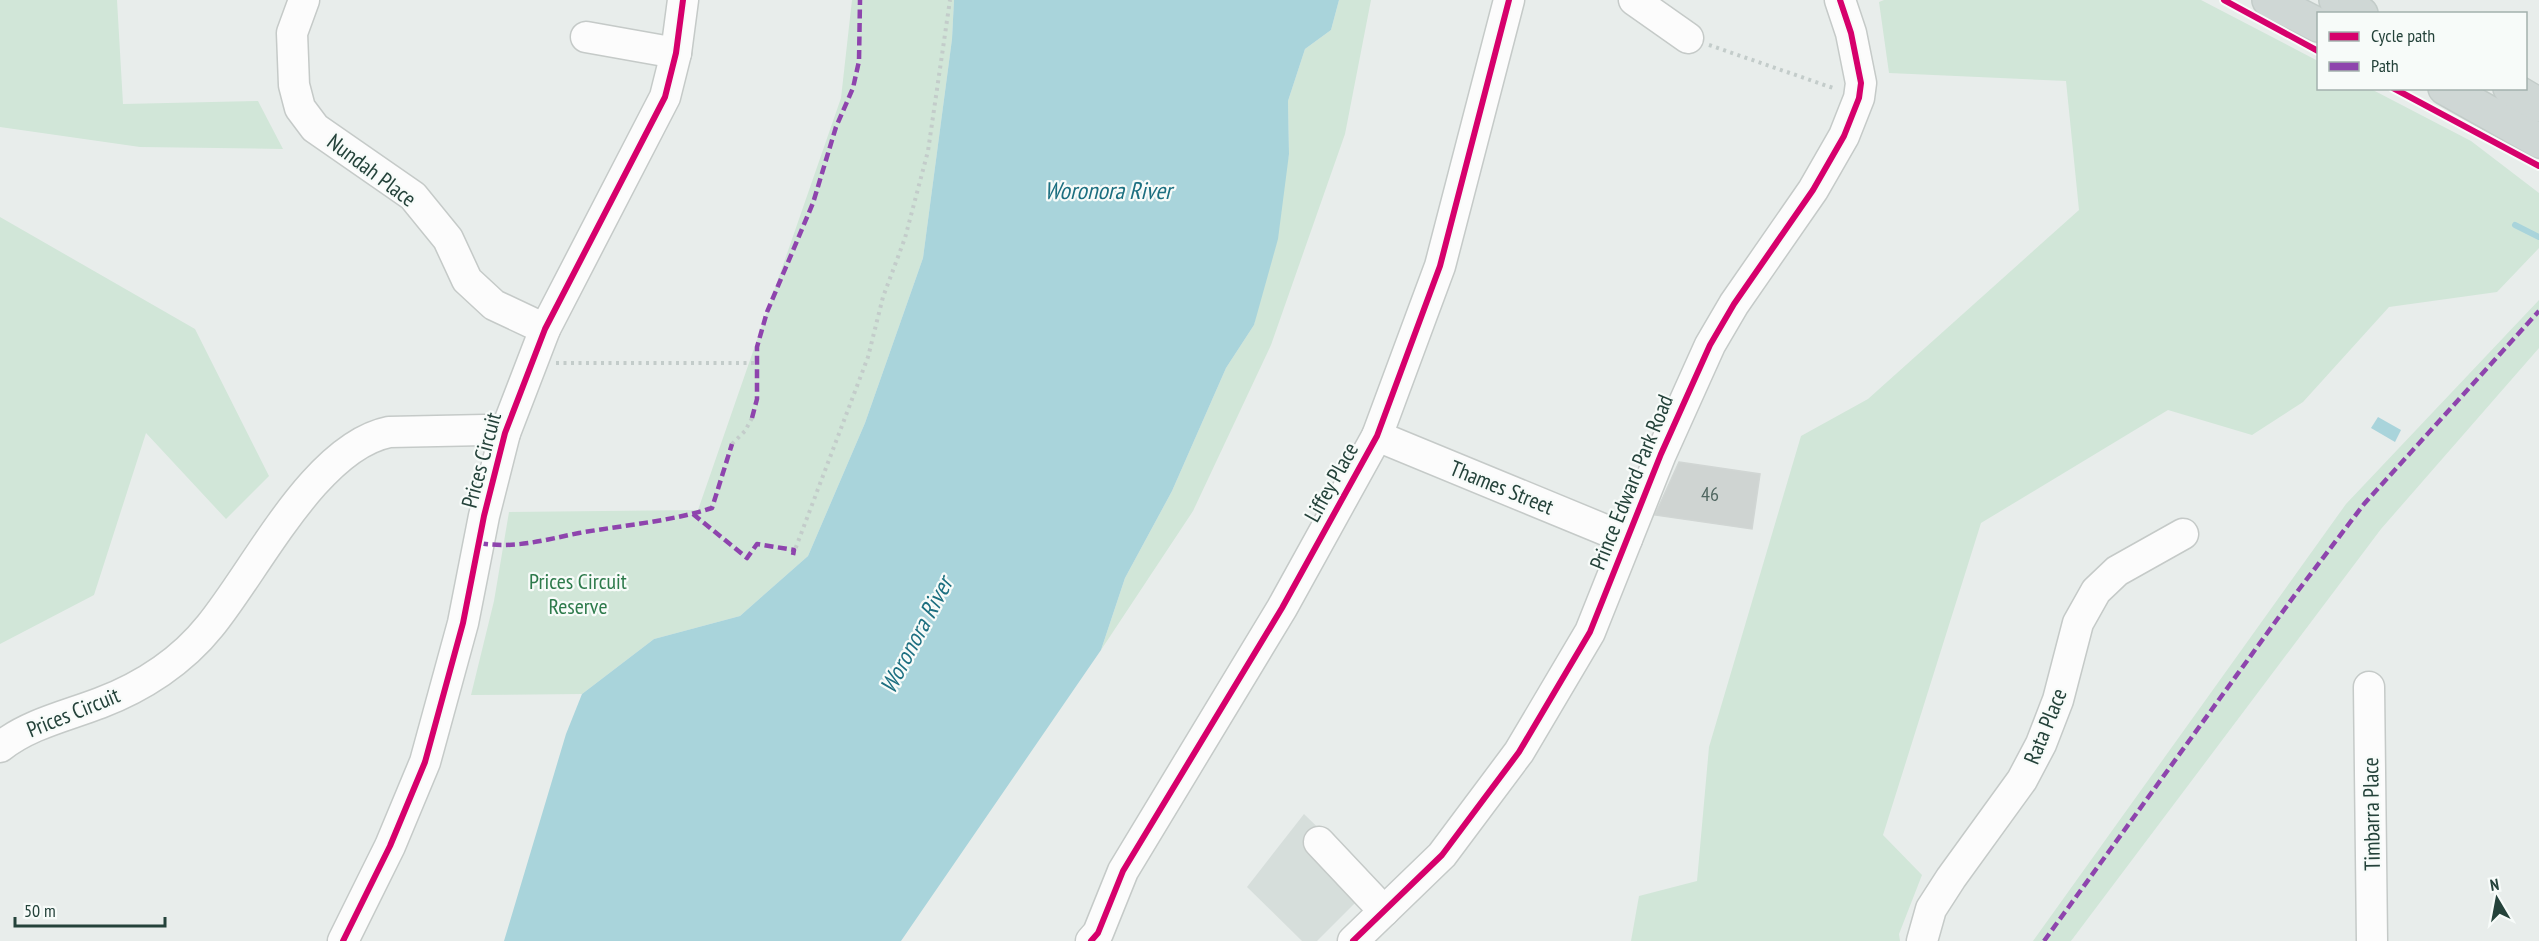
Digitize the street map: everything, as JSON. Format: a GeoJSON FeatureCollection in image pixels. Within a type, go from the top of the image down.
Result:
{"type":"FeatureCollection","features":[{"type":"Feature","properties":{"kind":"main road"},"geometry":{"type":"LineString","coordinates":[[2269,0],[2317,24]]}},
{"type":"Feature","properties":{"kind":"main road"},"geometry":{"type":"LineString","coordinates":[[2336,0],[2357,12]]}},
{"type":"Feature","properties":{"kind":"main road"},"geometry":{"type":"LineString","coordinates":[[2449,90],[2539,141]]}},
{"type":"Feature","properties":{"kind":"main road"},"geometry":{"type":"LineString","coordinates":[[2513,90],[2539,105]]}},
{"type":"Feature","properties":{"kind":"street","name":"Nundah Place"},"geometry":{"type":"LineString","coordinates":[[304,0],[292,33],[294,85],[300,108],[315,128],[413,196],[448,239],[467,280],[494,305],[545,329]]}},
{"type":"Feature","properties":{"kind":"street","name":"Prices Circuit"},"geometry":{"type":"LineString","coordinates":[[343,941],[390,846],[425,762],[463,623],[484,516],[505,433],[545,329],[665,97],[676,53],[683,0]]}},
{"type":"Feature","properties":{"kind":"street","name":"Liffey Place"},"geometry":{"type":"LineString","coordinates":[[1091,941],[1098,933],[1123,871],[1282,608],[1377,436],[1440,266],[1509,0]]}},
{"type":"Feature","properties":{"kind":"street"},"geometry":{"type":"LineString","coordinates":[[1634,0],[1688,38]]}},
{"type":"Feature","properties":{"kind":"street","name":"Prince Edward Park Road"},"geometry":{"type":"LineString","coordinates":[[1353,941],[1442,855],[1519,752],[1590,632],[1691,384],[1710,345],[1734,304],[1835,155],[1858,98],[1859,67],[1840,0]]}},
{"type":"Feature","properties":{"kind":"street"},"geometry":{"type":"LineString","coordinates":[[586,37],[676,53]]}},
{"type":"Feature","properties":{"kind":"street","name":"Prices Circuit"},"geometry":{"type":"LineString","coordinates":[[0,747],[26,730],[120,695],[166,667],[210,626],[296,507],[332,464],[352,447],[376,435],[388,432],[485,430],[505,433]]}},
{"type":"Feature","properties":{"kind":"street","name":"Thames Street"},"geometry":{"type":"LineString","coordinates":[[1377,436],[1627,538]]}},
{"type":"Feature","properties":{"kind":"street","name":"Rata Place"},"geometry":{"type":"LineString","coordinates":[[1922,941],[1931,909],[2022,780],[2041,744],[2058,700],[2079,623],[2096,591],[2117,571],[2183,534]]}},
{"type":"Feature","properties":{"kind":"street","name":"Timbarra Place"},"geometry":{"type":"LineString","coordinates":[[2369,687],[2372,941]]}},
{"type":"Feature","properties":{"kind":"street"},"geometry":{"type":"LineString","coordinates":[[1319,842],[1384,911]]}},
{"type":"Feature","properties":{"kind":"path"},"geometry":{"type":"LineString","coordinates":[[793,555],[868,357],[884,297],[905,238],[928,151],[950,0]]}},
{"type":"Feature","properties":{"kind":"path"},"geometry":{"type":"LineString","coordinates":[[1688,38],[1858,98]]}},
{"type":"Feature","properties":{"kind":"path"},"geometry":{"type":"LineString","coordinates":[[531,364],[756,363]]}},
{"type":"Feature","properties":{"kind":"path"},"geometry":{"type":"LineString","coordinates":[[732,444],[745,431],[752,418]]}},
{"type":"Feature","properties":{"kind":"shaded area"},"geometry":{"type":"Polygon","coordinates":[[[1304,814],[1375,883],[1317,941],[1302,941],[1247,887],[1304,814]]]}},
{"type":"Feature","properties":{"kind":"green space"},"geometry":{"type":"Polygon","coordinates":[[[0,0],[117,0],[123,104],[258,101],[283,149],[140,147],[0,127],[0,0]]]}},
{"type":"Feature","properties":{"kind":"green space","name":"Prices Circuit Reserve"},"geometry":{"type":"Polygon","coordinates":[[[852,0],[954,0],[952,39],[923,258],[865,423],[808,556],[740,616],[654,639],[582,694],[471,695],[494,601],[509,512],[698,510],[841,98],[852,0]]]}},
{"type":"Feature","properties":{"kind":"green space"},"geometry":{"type":"Polygon","coordinates":[[[1339,0],[1371,0],[1345,134],[1271,345],[1193,511],[1101,650],[1125,578],[1172,491],[1226,368],[1254,325],[1289,154],[1288,101],[1305,49],[1331,30],[1339,0]]]}},
{"type":"Feature","properties":{"kind":"green space"},"geometry":{"type":"Polygon","coordinates":[[[1884,0],[2201,0],[2317,60],[2317,90],[2373,90],[2471,141],[2539,193],[2539,248],[2497,292],[2389,307],[2303,402],[2252,435],[2168,410],[1981,523],[1883,835],[1922,875],[1899,934],[1900,941],[1631,941],[1639,896],[1697,881],[1709,747],[1801,436],[1868,399],[2079,210],[2066,81],[1889,73],[1879,2],[1884,0]]]}},
{"type":"Feature","properties":{"kind":"green space"},"geometry":{"type":"Polygon","coordinates":[[[0,217],[195,329],[269,476],[226,519],[146,433],[94,595],[0,644],[0,217]]]}},
{"type":"Feature","properties":{"kind":"green space"},"geometry":{"type":"Polygon","coordinates":[[[2539,300],[2539,348],[2381,529],[2071,941],[2033,941],[2346,504],[2539,300]]]}},
{"type":"Feature","properties":{"kind":"water","name":"Woronora River"},"geometry":{"type":"Polygon","coordinates":[[[954,0],[1339,0],[1331,30],[1305,49],[1288,101],[1289,154],[1278,239],[1254,325],[1226,368],[1172,491],[1125,578],[1101,650],[901,941],[504,941],[566,734],[582,694],[654,639],[740,616],[808,556],[865,423],[923,258],[952,39],[954,0]]]}},
{"type":"Feature","properties":{"kind":"water"},"geometry":{"type":"Polygon","coordinates":[[[2378,417],[2401,430],[2395,442],[2371,428],[2378,417]]]}},
{"type":"Feature","properties":{"kind":"building"},"geometry":{"type":"Polygon","coordinates":[[[1679,462],[1760,474],[1752,529],[1655,515],[1679,462]]]}},
{"type":"Feature","properties":{"kind":"waterway"},"geometry":{"type":"LineString","coordinates":[[2515,225],[2539,237]]}},
{"type":"Feature","properties":{"kind":"marked path"},"geometry":{"type":"LineString","coordinates":[[752,418],[757,399],[757,347],[767,312],[813,203],[836,127],[853,88],[859,61],[860,0]]}},
{"type":"Feature","properties":{"kind":"marked path"},"geometry":{"type":"LineString","coordinates":[[2044,941],[2297,592],[2364,504],[2539,311]]}},
{"type":"Feature","properties":{"kind":"marked path"},"geometry":{"type":"LineString","coordinates":[[479,543],[492,545],[529,543],[662,520],[712,508],[732,444]]}},
{"type":"Feature","properties":{"kind":"marked path"},"geometry":{"type":"LineString","coordinates":[[693,514],[747,558],[757,544],[794,550],[793,555]]}},
{"type":"Feature","properties":{"kind":"cycle path"},"geometry":{"type":"LineString","coordinates":[[343,941],[390,846],[425,762],[463,623],[484,516],[505,433],[545,329],[665,97],[676,53],[683,0]]}},
{"type":"Feature","properties":{"kind":"cycle path"},"geometry":{"type":"LineString","coordinates":[[1091,941],[1098,933],[1123,871],[1282,608],[1377,436],[1440,266],[1509,0]]}},
{"type":"Feature","properties":{"kind":"cycle path"},"geometry":{"type":"LineString","coordinates":[[1353,941],[1442,855],[1519,752],[1590,632],[1661,454],[1710,345],[1734,304],[1813,190],[1844,136],[1859,98],[1861,83],[1851,33],[1840,0]]}},
{"type":"Feature","properties":{"kind":"cycle path"},"geometry":{"type":"LineString","coordinates":[[2224,0],[2317,50]]}},
{"type":"Feature","properties":{"kind":"cycle path"},"geometry":{"type":"LineString","coordinates":[[2397,90],[2539,166]]}}]}
